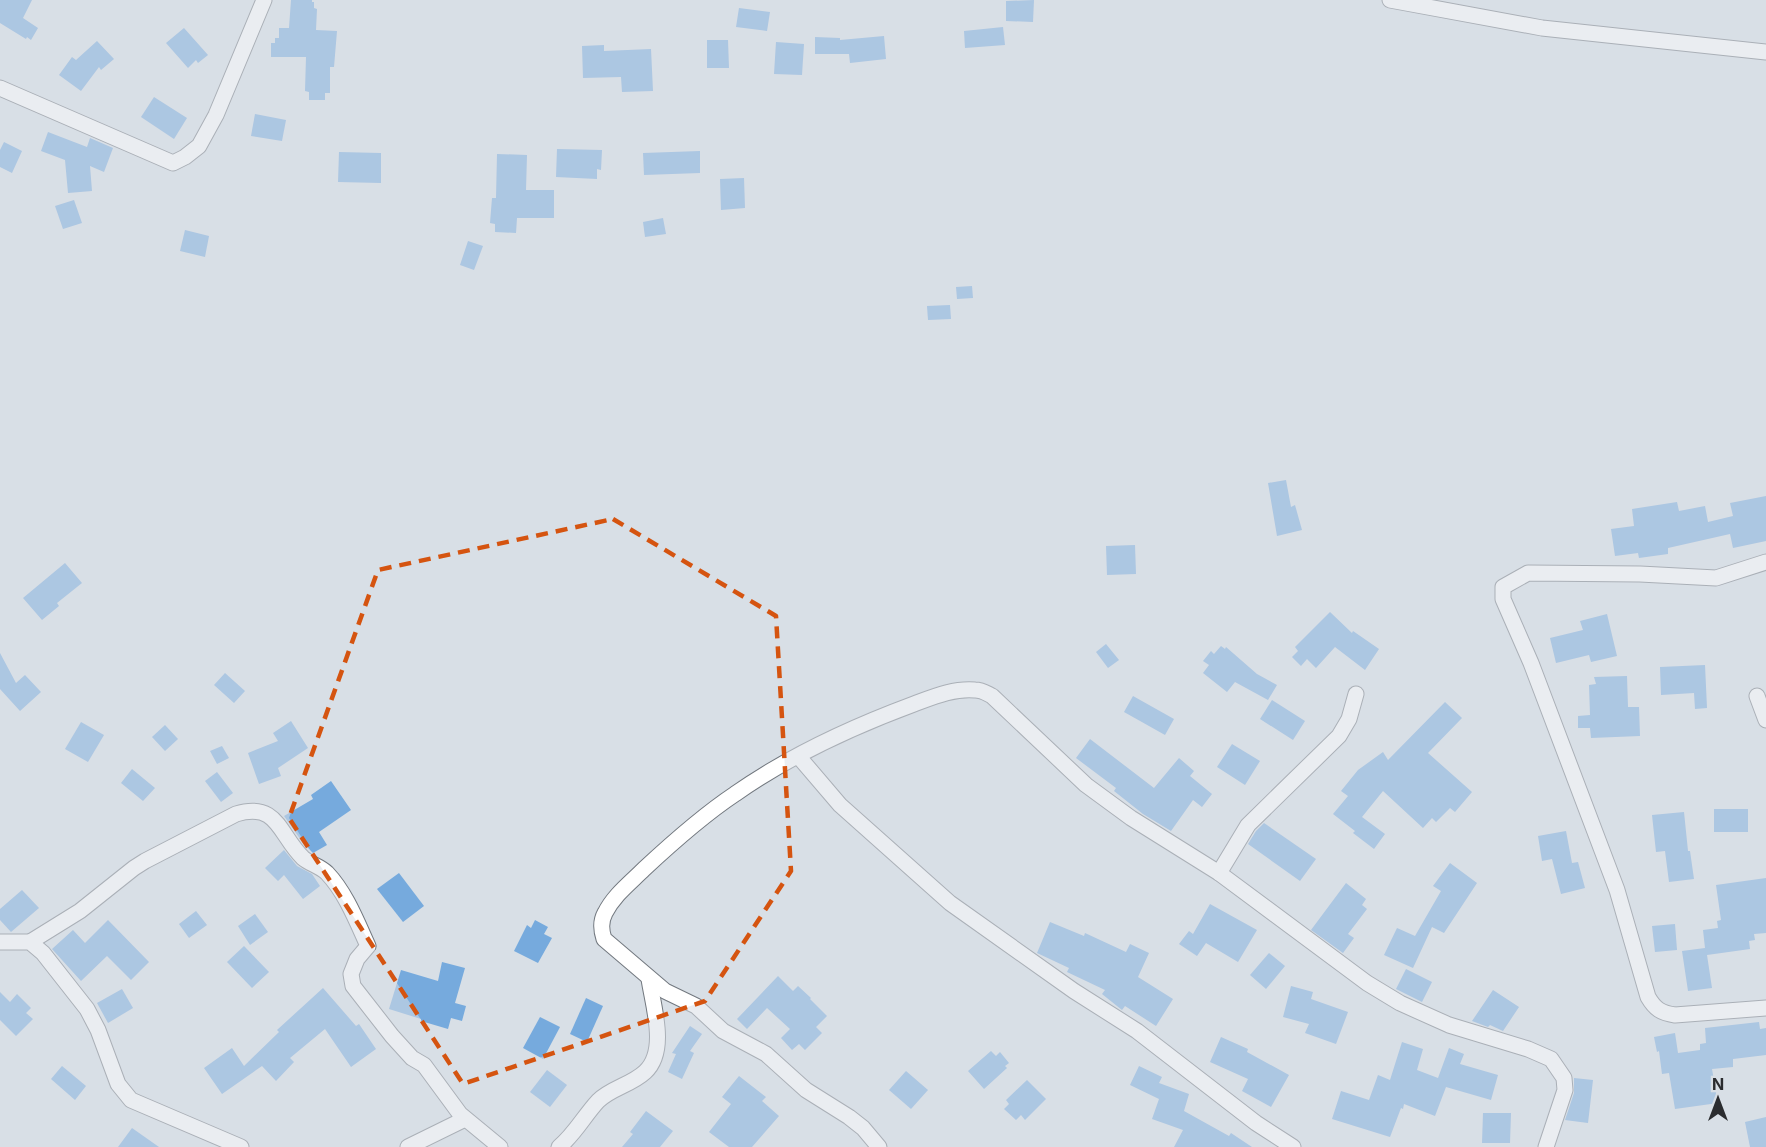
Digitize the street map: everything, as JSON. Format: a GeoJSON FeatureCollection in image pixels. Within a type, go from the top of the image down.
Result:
{"type":"FeatureCollection","features":[{"type":"Feature","properties":{"kind":"street"},"geometry":{"type":"LineString","coordinates":[[0,88],[172,163],[185,157],[199,146],[216,115],[264,0]]}},
{"type":"Feature","properties":{"kind":"street"},"geometry":{"type":"LineString","coordinates":[[1390,0],[1542,28],[1766,52]]}},
{"type":"Feature","properties":{"kind":"street"},"geometry":{"type":"LineString","coordinates":[[1766,562],[1716,578],[1640,574],[1528,573],[1503,587],[1503,599],[1572,767],[1617,890],[1648,997],[1654,1007],[1661,1012],[1675,1015],[1766,1008]]}},
{"type":"Feature","properties":{"kind":"street"},"geometry":{"type":"LineString","coordinates":[[879,1147],[856,1122],[806,1090],[766,1054],[723,1031],[696,1006],[665,991],[649,979],[604,939],[601,932],[604,914],[618,893],[689,827],[735,793],[844,732],[943,693],[966,690],[984,692],[992,696],[1086,785],[1131,818],[1218,873],[1367,983],[1400,1003],[1449,1025],[1528,1049],[1551,1059],[1564,1078],[1565,1090],[1546,1147]]}},
{"type":"Feature","properties":{"kind":"street"},"geometry":{"type":"LineString","coordinates":[[1218,873],[1248,825],[1339,736],[1348,719],[1356,694]]}},
{"type":"Feature","properties":{"kind":"street"},"geometry":{"type":"LineString","coordinates":[[1757,696],[1766,720]]}},
{"type":"Feature","properties":{"kind":"street"},"geometry":{"type":"LineString","coordinates":[[799,757],[840,805],[950,903],[1074,992],[1137,1031],[1256,1123],[1293,1147]]}},
{"type":"Feature","properties":{"kind":"street"},"geometry":{"type":"LineString","coordinates":[[0,942],[30,942],[80,911],[145,861],[236,814],[245,811],[268,814],[304,858],[326,872],[347,902],[368,946],[357,959],[351,974],[353,986],[392,1036],[412,1058],[424,1065],[465,1119],[500,1147]]}},
{"type":"Feature","properties":{"kind":"street"},"geometry":{"type":"LineString","coordinates":[[30,942],[42,953],[87,1009],[98,1030],[118,1084],[131,1100],[241,1147]]}},
{"type":"Feature","properties":{"kind":"street"},"geometry":{"type":"LineString","coordinates":[[559,1147],[598,1101],[612,1090],[645,1072],[655,1058],[658,1038],[649,979]]}},
{"type":"Feature","properties":{"kind":"street"},"geometry":{"type":"LineString","coordinates":[[408,1147],[465,1119]]}},
{"type":"Feature","properties":{"kind":"highlighted area"},"geometry":{"type":"Polygon","coordinates":[[[613,519],[776,616],[791,871],[705,1001],[463,1084],[289,818],[378,570],[613,519]]]}},
{"type":"Feature","properties":{"kind":"building"},"geometry":{"type":"Polygon","coordinates":[[[0,0],[32,0],[23,18],[38,28],[31,40],[0,23],[0,0]]]}},
{"type":"Feature","properties":{"kind":"building"},"geometry":{"type":"Polygon","coordinates":[[[291,0],[312,0],[314,8],[317,9],[316,30],[337,31],[334,67],[330,67],[330,93],[325,93],[325,100],[309,100],[309,92],[305,91],[306,57],[271,57],[271,43],[275,43],[275,38],[279,38],[279,28],[289,28],[291,0]]]}},
{"type":"Feature","properties":{"kind":"building"},"geometry":{"type":"Polygon","coordinates":[[[1034,0],[1033,22],[1006,21],[1006,1],[1034,0]]]}},
{"type":"Feature","properties":{"kind":"building"},"geometry":{"type":"Polygon","coordinates":[[[739,8],[770,12],[767,31],[736,27],[739,8]]]}},
{"type":"Feature","properties":{"kind":"building"},"geometry":{"type":"Polygon","coordinates":[[[1003,27],[1005,45],[965,48],[964,31],[1003,27]]]}},
{"type":"Feature","properties":{"kind":"building"},"geometry":{"type":"Polygon","coordinates":[[[184,28],[208,55],[198,63],[196,60],[188,68],[166,43],[184,28]]]}},
{"type":"Feature","properties":{"kind":"building"},"geometry":{"type":"Polygon","coordinates":[[[884,36],[886,59],[850,63],[849,54],[815,54],[815,37],[840,38],[840,40],[884,36]]]}},
{"type":"Feature","properties":{"kind":"building"},"geometry":{"type":"Polygon","coordinates":[[[707,40],[728,40],[729,68],[707,68],[707,40]]]}},
{"type":"Feature","properties":{"kind":"building"},"geometry":{"type":"Polygon","coordinates":[[[97,41],[114,59],[101,70],[99,67],[81,91],[59,75],[72,57],[76,60],[97,41]]]}},
{"type":"Feature","properties":{"kind":"building"},"geometry":{"type":"Polygon","coordinates":[[[776,42],[804,44],[802,75],[774,74],[776,42]]]}},
{"type":"Feature","properties":{"kind":"building"},"geometry":{"type":"Polygon","coordinates":[[[604,45],[604,51],[651,49],[653,91],[622,92],[621,77],[583,78],[582,46],[604,45]]]}},
{"type":"Feature","properties":{"kind":"building"},"geometry":{"type":"Polygon","coordinates":[[[154,97],[187,118],[174,139],[141,117],[154,97]]]}},
{"type":"Feature","properties":{"kind":"building"},"geometry":{"type":"Polygon","coordinates":[[[255,114],[286,120],[282,141],[251,136],[255,114]]]}},
{"type":"Feature","properties":{"kind":"building"},"geometry":{"type":"Polygon","coordinates":[[[48,132],[87,147],[90,138],[113,148],[104,172],[90,166],[92,191],[68,193],[65,160],[41,151],[48,132]]]}},
{"type":"Feature","properties":{"kind":"building"},"geometry":{"type":"Polygon","coordinates":[[[4,142],[22,151],[12,173],[0,167],[0,150],[4,142]]]}},
{"type":"Feature","properties":{"kind":"building"},"geometry":{"type":"Polygon","coordinates":[[[557,149],[602,150],[601,170],[597,169],[597,179],[556,177],[557,149]]]}},
{"type":"Feature","properties":{"kind":"building"},"geometry":{"type":"Polygon","coordinates":[[[700,151],[700,173],[644,175],[643,153],[700,151]]]}},
{"type":"Feature","properties":{"kind":"building"},"geometry":{"type":"Polygon","coordinates":[[[339,152],[381,153],[381,183],[338,182],[339,152]]]}},
{"type":"Feature","properties":{"kind":"building"},"geometry":{"type":"Polygon","coordinates":[[[497,154],[527,155],[526,190],[554,190],[554,218],[517,218],[516,233],[495,232],[495,224],[490,223],[492,198],[496,198],[497,154]]]}},
{"type":"Feature","properties":{"kind":"building"},"geometry":{"type":"Polygon","coordinates":[[[744,178],[745,208],[721,210],[720,179],[744,178]]]}},
{"type":"Feature","properties":{"kind":"building"},"geometry":{"type":"Polygon","coordinates":[[[74,200],[82,223],[63,229],[55,206],[74,200]]]}},
{"type":"Feature","properties":{"kind":"building"},"geometry":{"type":"Polygon","coordinates":[[[663,218],[666,234],[645,237],[643,222],[663,218]]]}},
{"type":"Feature","properties":{"kind":"building"},"geometry":{"type":"Polygon","coordinates":[[[185,230],[209,236],[205,257],[180,251],[185,230]]]}},
{"type":"Feature","properties":{"kind":"building"},"geometry":{"type":"Polygon","coordinates":[[[468,241],[483,246],[474,270],[460,265],[468,241]]]}},
{"type":"Feature","properties":{"kind":"building"},"geometry":{"type":"Polygon","coordinates":[[[972,286],[973,298],[957,299],[956,287],[972,286]]]}},
{"type":"Feature","properties":{"kind":"building"},"geometry":{"type":"Polygon","coordinates":[[[950,305],[951,319],[928,320],[927,306],[950,305]]]}},
{"type":"Feature","properties":{"kind":"building"},"geometry":{"type":"Polygon","coordinates":[[[1286,480],[1291,507],[1295,505],[1302,530],[1277,536],[1268,483],[1286,480]]]}},
{"type":"Feature","properties":{"kind":"building"},"geometry":{"type":"Polygon","coordinates":[[[1766,496],[1766,541],[1733,548],[1730,534],[1668,548],[1668,554],[1639,558],[1638,553],[1615,556],[1611,529],[1634,526],[1632,509],[1677,502],[1679,511],[1705,506],[1708,522],[1733,516],[1730,503],[1766,496]]]}},
{"type":"Feature","properties":{"kind":"building"},"geometry":{"type":"Polygon","coordinates":[[[1135,545],[1136,574],[1107,575],[1106,546],[1135,545]]]}},
{"type":"Feature","properties":{"kind":"building"},"geometry":{"type":"Polygon","coordinates":[[[65,563],[82,583],[57,603],[59,606],[42,620],[23,598],[65,563]]]}},
{"type":"Feature","properties":{"kind":"building"},"geometry":{"type":"Polygon","coordinates":[[[1330,612],[1352,633],[1353,631],[1379,649],[1365,670],[1335,647],[1316,668],[1307,659],[1301,666],[1292,657],[1298,651],[1295,647],[1330,612]]]}},
{"type":"Feature","properties":{"kind":"building"},"geometry":{"type":"Polygon","coordinates":[[[1607,614],[1617,656],[1591,662],[1589,655],[1556,663],[1550,638],[1583,630],[1580,621],[1607,614]]]}},
{"type":"Feature","properties":{"kind":"building"},"geometry":{"type":"Polygon","coordinates":[[[1106,644],[1119,660],[1108,668],[1096,652],[1106,644]]]}},
{"type":"Feature","properties":{"kind":"building"},"geometry":{"type":"Polygon","coordinates":[[[1221,646],[1225,649],[1226,647],[1257,674],[1277,685],[1268,700],[1235,682],[1227,692],[1203,673],[1209,665],[1203,661],[1211,651],[1214,654],[1221,646]]]}},
{"type":"Feature","properties":{"kind":"building"},"geometry":{"type":"Polygon","coordinates":[[[0,653],[16,683],[25,675],[41,692],[20,711],[0,689],[0,653]]]}},
{"type":"Feature","properties":{"kind":"building"},"geometry":{"type":"Polygon","coordinates":[[[1705,665],[1707,708],[1695,709],[1694,693],[1661,695],[1660,667],[1705,665]]]}},
{"type":"Feature","properties":{"kind":"building"},"geometry":{"type":"Polygon","coordinates":[[[225,673],[245,691],[234,703],[214,685],[225,673]]]}},
{"type":"Feature","properties":{"kind":"building"},"geometry":{"type":"Polygon","coordinates":[[[1627,676],[1628,707],[1639,707],[1640,736],[1591,738],[1590,728],[1578,728],[1578,716],[1590,715],[1589,685],[1596,684],[1594,677],[1627,676]]]}},
{"type":"Feature","properties":{"kind":"building"},"geometry":{"type":"Polygon","coordinates":[[[1133,696],[1174,719],[1165,735],[1124,712],[1133,696]]]}},
{"type":"Feature","properties":{"kind":"building"},"geometry":{"type":"Polygon","coordinates":[[[1272,700],[1305,721],[1293,740],[1260,719],[1272,700]]]}},
{"type":"Feature","properties":{"kind":"building"},"geometry":{"type":"Polygon","coordinates":[[[1445,702],[1462,718],[1428,753],[1472,792],[1455,812],[1450,808],[1436,822],[1432,818],[1423,828],[1383,791],[1362,817],[1385,834],[1374,849],[1333,814],[1348,796],[1341,791],[1358,770],[1383,752],[1388,760],[1445,702]]]}},
{"type":"Feature","properties":{"kind":"building"},"geometry":{"type":"Polygon","coordinates":[[[291,721],[308,748],[278,768],[281,776],[259,784],[248,753],[278,741],[273,733],[291,721]]]}},
{"type":"Feature","properties":{"kind":"building"},"geometry":{"type":"Polygon","coordinates":[[[81,722],[104,735],[88,762],[65,749],[81,722]]]}},
{"type":"Feature","properties":{"kind":"building"},"geometry":{"type":"Polygon","coordinates":[[[165,725],[178,739],[165,751],[152,737],[165,725]]]}},
{"type":"Feature","properties":{"kind":"building"},"geometry":{"type":"Polygon","coordinates":[[[1090,739],[1154,788],[1179,758],[1194,771],[1190,776],[1212,794],[1202,807],[1193,800],[1171,831],[1143,814],[1114,791],[1116,788],[1076,758],[1090,739]]]}},
{"type":"Feature","properties":{"kind":"building"},"geometry":{"type":"Polygon","coordinates":[[[1232,744],[1260,761],[1245,785],[1217,767],[1232,744]]]}},
{"type":"Feature","properties":{"kind":"building"},"geometry":{"type":"Polygon","coordinates":[[[222,746],[229,758],[217,764],[210,751],[222,746]]]}},
{"type":"Feature","properties":{"kind":"building"},"geometry":{"type":"Polygon","coordinates":[[[132,769],[155,788],[143,801],[121,783],[132,769]]]}},
{"type":"Feature","properties":{"kind":"building"},"geometry":{"type":"Polygon","coordinates":[[[217,772],[233,793],[221,802],[205,781],[217,772]]]}},
{"type":"Feature","properties":{"kind":"building"},"geometry":{"type":"Polygon","coordinates":[[[331,781],[351,810],[319,832],[327,845],[313,853],[284,816],[313,799],[311,795],[331,781]]]}},
{"type":"Feature","properties":{"kind":"building"},"geometry":{"type":"Polygon","coordinates":[[[1714,809],[1748,809],[1748,832],[1714,832],[1714,809]]]}},
{"type":"Feature","properties":{"kind":"building"},"geometry":{"type":"Polygon","coordinates":[[[1684,812],[1688,851],[1690,851],[1694,879],[1669,882],[1665,851],[1656,852],[1652,815],[1684,812]]]}},
{"type":"Feature","properties":{"kind":"building"},"geometry":{"type":"Polygon","coordinates":[[[1264,823],[1316,859],[1300,881],[1248,844],[1264,823]]]}},
{"type":"Feature","properties":{"kind":"building"},"geometry":{"type":"Polygon","coordinates":[[[1566,831],[1572,863],[1578,862],[1585,888],[1561,894],[1552,859],[1542,861],[1538,836],[1566,831]]]}},
{"type":"Feature","properties":{"kind":"building"},"geometry":{"type":"Polygon","coordinates":[[[284,850],[297,866],[312,874],[320,886],[303,899],[284,875],[278,881],[265,868],[284,850]]]}},
{"type":"Feature","properties":{"kind":"building"},"geometry":{"type":"Polygon","coordinates":[[[1450,863],[1477,883],[1444,933],[1432,927],[1413,968],[1384,955],[1397,928],[1415,936],[1441,891],[1433,886],[1450,863]]]}},
{"type":"Feature","properties":{"kind":"building"},"geometry":{"type":"Polygon","coordinates":[[[399,873],[424,906],[403,922],[377,889],[399,873]]]}},
{"type":"Feature","properties":{"kind":"building"},"geometry":{"type":"Polygon","coordinates":[[[1766,878],[1766,933],[1754,934],[1755,940],[1749,941],[1750,949],[1707,955],[1712,988],[1688,991],[1682,951],[1705,948],[1703,930],[1718,928],[1717,921],[1721,920],[1716,885],[1766,878]]]}},
{"type":"Feature","properties":{"kind":"building"},"geometry":{"type":"Polygon","coordinates":[[[1346,883],[1366,899],[1362,905],[1367,909],[1348,934],[1354,938],[1343,953],[1311,930],[1346,883]]]}},
{"type":"Feature","properties":{"kind":"building"},"geometry":{"type":"Polygon","coordinates":[[[22,890],[39,908],[11,932],[0,920],[0,909],[22,890]]]}},
{"type":"Feature","properties":{"kind":"building"},"geometry":{"type":"Polygon","coordinates":[[[1210,904],[1257,930],[1238,962],[1206,943],[1197,956],[1179,944],[1189,931],[1193,934],[1210,904]]]}},
{"type":"Feature","properties":{"kind":"building"},"geometry":{"type":"Polygon","coordinates":[[[196,911],[207,925],[189,938],[179,924],[196,911]]]}},
{"type":"Feature","properties":{"kind":"building"},"geometry":{"type":"Polygon","coordinates":[[[255,914],[268,932],[250,945],[238,926],[255,914]]]}},
{"type":"Feature","properties":{"kind":"building"},"geometry":{"type":"Polygon","coordinates":[[[108,920],[149,962],[131,980],[107,956],[81,981],[52,949],[73,930],[85,943],[108,920]]]}},
{"type":"Feature","properties":{"kind":"building"},"geometry":{"type":"Polygon","coordinates":[[[535,920],[548,927],[544,934],[552,938],[538,963],[514,951],[527,925],[531,928],[535,920]]]}},
{"type":"Feature","properties":{"kind":"building"},"geometry":{"type":"Polygon","coordinates":[[[1050,922],[1084,936],[1085,933],[1126,952],[1130,944],[1149,953],[1138,977],[1173,999],[1156,1026],[1125,1006],[1122,1010],[1102,994],[1105,990],[1067,972],[1069,968],[1037,953],[1050,922]]]}},
{"type":"Feature","properties":{"kind":"building"},"geometry":{"type":"Polygon","coordinates":[[[1675,924],[1677,950],[1655,952],[1652,926],[1675,924]]]}},
{"type":"Feature","properties":{"kind":"building"},"geometry":{"type":"Polygon","coordinates":[[[244,946],[269,972],[252,988],[227,962],[244,946]]]}},
{"type":"Feature","properties":{"kind":"building"},"geometry":{"type":"Polygon","coordinates":[[[1269,953],[1285,966],[1266,989],[1250,975],[1269,953]]]}},
{"type":"Feature","properties":{"kind":"building"},"geometry":{"type":"Polygon","coordinates":[[[442,962],[465,968],[455,1003],[466,1006],[462,1021],[451,1018],[448,1029],[389,1009],[401,970],[438,981],[442,962]]]}},
{"type":"Feature","properties":{"kind":"building"},"geometry":{"type":"Polygon","coordinates":[[[1406,969],[1432,982],[1422,1002],[1396,989],[1406,969]]]}},
{"type":"Feature","properties":{"kind":"building"},"geometry":{"type":"Polygon","coordinates":[[[778,976],[793,991],[798,986],[827,1016],[816,1027],[822,1033],[805,1050],[799,1044],[792,1050],[781,1038],[790,1029],[767,1008],[747,1029],[737,1019],[778,976]]]}},
{"type":"Feature","properties":{"kind":"building"},"geometry":{"type":"Polygon","coordinates":[[[1291,986],[1313,992],[1311,999],[1348,1012],[1336,1044],[1305,1033],[1309,1024],[1283,1017],[1291,986]]]}},
{"type":"Feature","properties":{"kind":"building"},"geometry":{"type":"Polygon","coordinates":[[[323,988],[356,1026],[359,1024],[376,1049],[351,1067],[325,1029],[290,1058],[294,1062],[276,1081],[262,1066],[222,1094],[204,1068],[232,1048],[244,1066],[279,1032],[277,1030],[323,988]]]}},
{"type":"Feature","properties":{"kind":"building"},"geometry":{"type":"Polygon","coordinates":[[[122,989],[133,1008],[108,1023],[97,1003],[122,989]]]}},
{"type":"Feature","properties":{"kind":"building"},"geometry":{"type":"Polygon","coordinates":[[[1493,990],[1519,1007],[1503,1031],[1472,1021],[1493,990]]]}},
{"type":"Feature","properties":{"kind":"building"},"geometry":{"type":"Polygon","coordinates":[[[0,992],[10,1002],[17,994],[31,1008],[26,1013],[33,1019],[16,1036],[0,1020],[0,992]]]}},
{"type":"Feature","properties":{"kind":"building"},"geometry":{"type":"Polygon","coordinates":[[[586,998],[603,1006],[587,1042],[570,1034],[586,998]]]}},
{"type":"Feature","properties":{"kind":"building"},"geometry":{"type":"Polygon","coordinates":[[[540,1017],[560,1027],[543,1059],[523,1048],[540,1017]]]}},
{"type":"Feature","properties":{"kind":"building"},"geometry":{"type":"Polygon","coordinates":[[[1759,1022],[1760,1029],[1766,1028],[1766,1055],[1733,1059],[1733,1067],[1712,1069],[1718,1103],[1675,1109],[1669,1073],[1662,1074],[1659,1051],[1657,1052],[1654,1037],[1675,1033],[1678,1053],[1700,1050],[1700,1044],[1706,1043],[1705,1028],[1759,1022]]]}},
{"type":"Feature","properties":{"kind":"building"},"geometry":{"type":"Polygon","coordinates":[[[690,1026],[702,1034],[690,1051],[694,1053],[682,1079],[668,1072],[676,1054],[672,1053],[690,1026]]]}},
{"type":"Feature","properties":{"kind":"building"},"geometry":{"type":"Polygon","coordinates":[[[1221,1037],[1248,1049],[1247,1052],[1289,1075],[1271,1107],[1242,1091],[1248,1079],[1210,1062],[1221,1037]]]}},
{"type":"Feature","properties":{"kind":"building"},"geometry":{"type":"Polygon","coordinates":[[[1402,1042],[1423,1049],[1417,1070],[1438,1078],[1449,1048],[1464,1054],[1460,1064],[1498,1075],[1491,1100],[1446,1087],[1435,1116],[1404,1104],[1390,1137],[1332,1119],[1341,1091],[1369,1100],[1378,1075],[1390,1080],[1402,1042]]]}},
{"type":"Feature","properties":{"kind":"building"},"geometry":{"type":"Polygon","coordinates":[[[991,1051],[996,1056],[1000,1052],[1009,1063],[1005,1066],[1007,1068],[984,1089],[968,1071],[991,1051]]]}},
{"type":"Feature","properties":{"kind":"building"},"geometry":{"type":"Polygon","coordinates":[[[62,1066],[86,1086],[75,1100],[51,1079],[62,1066]]]}},
{"type":"Feature","properties":{"kind":"building"},"geometry":{"type":"Polygon","coordinates":[[[1139,1066],[1162,1077],[1159,1083],[1189,1094],[1184,1111],[1229,1136],[1231,1133],[1252,1147],[1174,1147],[1183,1130],[1152,1119],[1159,1099],[1130,1085],[1139,1066]]]}},
{"type":"Feature","properties":{"kind":"building"},"geometry":{"type":"Polygon","coordinates":[[[547,1070],[567,1085],[550,1107],[530,1092],[547,1070]]]}},
{"type":"Feature","properties":{"kind":"building"},"geometry":{"type":"Polygon","coordinates":[[[906,1071],[928,1090],[911,1109],[889,1090],[906,1071]]]}},
{"type":"Feature","properties":{"kind":"building"},"geometry":{"type":"Polygon","coordinates":[[[739,1076],[766,1097],[762,1101],[779,1116],[752,1147],[729,1147],[709,1132],[731,1104],[722,1097],[739,1076]]]}},
{"type":"Feature","properties":{"kind":"building"},"geometry":{"type":"Polygon","coordinates":[[[1574,1078],[1593,1080],[1588,1123],[1565,1120],[1574,1093],[1574,1078]]]}},
{"type":"Feature","properties":{"kind":"building"},"geometry":{"type":"Polygon","coordinates":[[[1027,1080],[1046,1099],[1025,1120],[1021,1115],[1016,1120],[1004,1109],[1009,1104],[1006,1100],[1027,1080]]]}},
{"type":"Feature","properties":{"kind":"building"},"geometry":{"type":"Polygon","coordinates":[[[646,1111],[673,1131],[660,1147],[622,1147],[633,1134],[630,1132],[646,1111]]]}},
{"type":"Feature","properties":{"kind":"building"},"geometry":{"type":"Polygon","coordinates":[[[1483,1113],[1511,1113],[1510,1143],[1482,1143],[1483,1113]]]}},
{"type":"Feature","properties":{"kind":"building"},"geometry":{"type":"Polygon","coordinates":[[[1766,1117],[1766,1147],[1750,1147],[1745,1122],[1766,1117]]]}},
{"type":"Feature","properties":{"kind":"building"},"geometry":{"type":"Polygon","coordinates":[[[132,1128],[159,1147],[118,1147],[132,1128]]]}}]}
